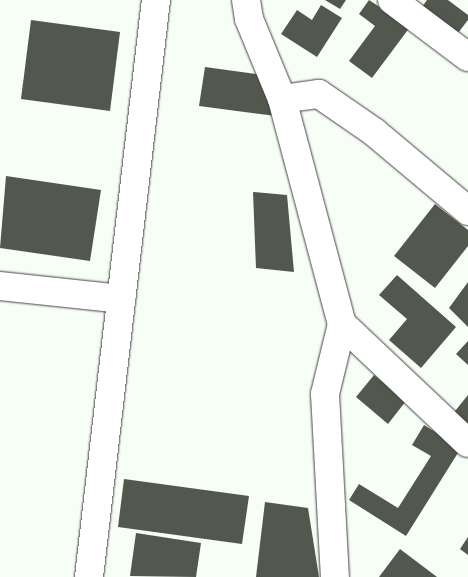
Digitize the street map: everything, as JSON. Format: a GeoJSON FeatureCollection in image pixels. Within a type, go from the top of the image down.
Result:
{"type":"FeatureCollection","features":[{"type":"Feature","properties":{"kind":"street"},"geometry":{"type":"LineString","coordinates":[[89,577],[156,0]]}},
{"type":"Feature","properties":{"kind":"street"},"geometry":{"type":"LineString","coordinates":[[246,0],[249,19],[282,99],[342,324],[325,394],[335,577]]}},
{"type":"Feature","properties":{"kind":"street"},"geometry":{"type":"LineString","coordinates":[[392,0],[468,57]]}},
{"type":"Feature","properties":{"kind":"street"},"geometry":{"type":"LineString","coordinates":[[282,99],[320,94],[374,132],[468,211]]}},
{"type":"Feature","properties":{"kind":"street"},"geometry":{"type":"LineString","coordinates":[[0,286],[121,299]]}},
{"type":"Feature","properties":{"kind":"street"},"geometry":{"type":"LineString","coordinates":[[342,324],[468,443]]}},
{"type":"Feature","properties":{"kind":"building"},"geometry":{"type":"Polygon","coordinates":[[[325,0],[346,0],[340,9],[325,0]]]}},
{"type":"Feature","properties":{"kind":"building"},"geometry":{"type":"Polygon","coordinates":[[[369,0],[410,27],[372,78],[349,61],[375,26],[359,14],[369,0]]]}},
{"type":"Feature","properties":{"kind":"building"},"geometry":{"type":"Polygon","coordinates":[[[427,0],[448,0],[468,15],[468,20],[458,33],[422,7],[427,0]]]}},
{"type":"Feature","properties":{"kind":"building"},"geometry":{"type":"Polygon","coordinates":[[[321,5],[342,18],[317,57],[281,34],[297,10],[312,20],[321,5]]]}},
{"type":"Feature","properties":{"kind":"building"},"geometry":{"type":"Polygon","coordinates":[[[31,20],[120,32],[110,111],[21,99],[31,20]]]}},
{"type":"Feature","properties":{"kind":"building"},"geometry":{"type":"Polygon","coordinates":[[[205,67],[263,75],[276,116],[199,106],[205,67]]]}},
{"type":"Feature","properties":{"kind":"building"},"geometry":{"type":"Polygon","coordinates":[[[6,176],[101,190],[90,261],[0,248],[6,176]]]}},
{"type":"Feature","properties":{"kind":"building"},"geometry":{"type":"Polygon","coordinates":[[[253,192],[287,195],[294,272],[256,268],[253,192]]]}},
{"type":"Feature","properties":{"kind":"building"},"geometry":{"type":"Polygon","coordinates":[[[435,204],[468,230],[468,246],[435,288],[394,256],[435,204]]]}},
{"type":"Feature","properties":{"kind":"building"},"geometry":{"type":"Polygon","coordinates":[[[397,275],[456,327],[421,368],[389,340],[407,319],[379,295],[397,275]]]}},
{"type":"Feature","properties":{"kind":"building"},"geometry":{"type":"Polygon","coordinates":[[[468,282],[468,327],[449,308],[468,282]]]}},
{"type":"Feature","properties":{"kind":"building"},"geometry":{"type":"Polygon","coordinates":[[[468,341],[468,365],[456,354],[468,341]]]}},
{"type":"Feature","properties":{"kind":"building"},"geometry":{"type":"Polygon","coordinates":[[[374,375],[406,401],[388,424],[356,397],[374,375]]]}},
{"type":"Feature","properties":{"kind":"building"},"geometry":{"type":"Polygon","coordinates":[[[468,395],[468,430],[451,416],[468,395]]]}},
{"type":"Feature","properties":{"kind":"building"},"geometry":{"type":"Polygon","coordinates":[[[424,425],[461,448],[406,536],[349,500],[359,484],[398,508],[431,456],[412,445],[424,425]]]}},
{"type":"Feature","properties":{"kind":"building"},"geometry":{"type":"Polygon","coordinates":[[[124,479],[249,496],[242,544],[118,527],[124,479]]]}},
{"type":"Feature","properties":{"kind":"building"},"geometry":{"type":"Polygon","coordinates":[[[265,502],[308,508],[319,577],[256,577],[265,502]]]}},
{"type":"Feature","properties":{"kind":"building"},"geometry":{"type":"Polygon","coordinates":[[[136,533],[201,543],[196,577],[130,576],[136,533]]]}},
{"type":"Feature","properties":{"kind":"building"},"geometry":{"type":"Polygon","coordinates":[[[468,537],[468,555],[460,549],[468,537]]]}},
{"type":"Feature","properties":{"kind":"building"},"geometry":{"type":"Polygon","coordinates":[[[400,549],[437,577],[379,577],[400,549]]]}}]}
